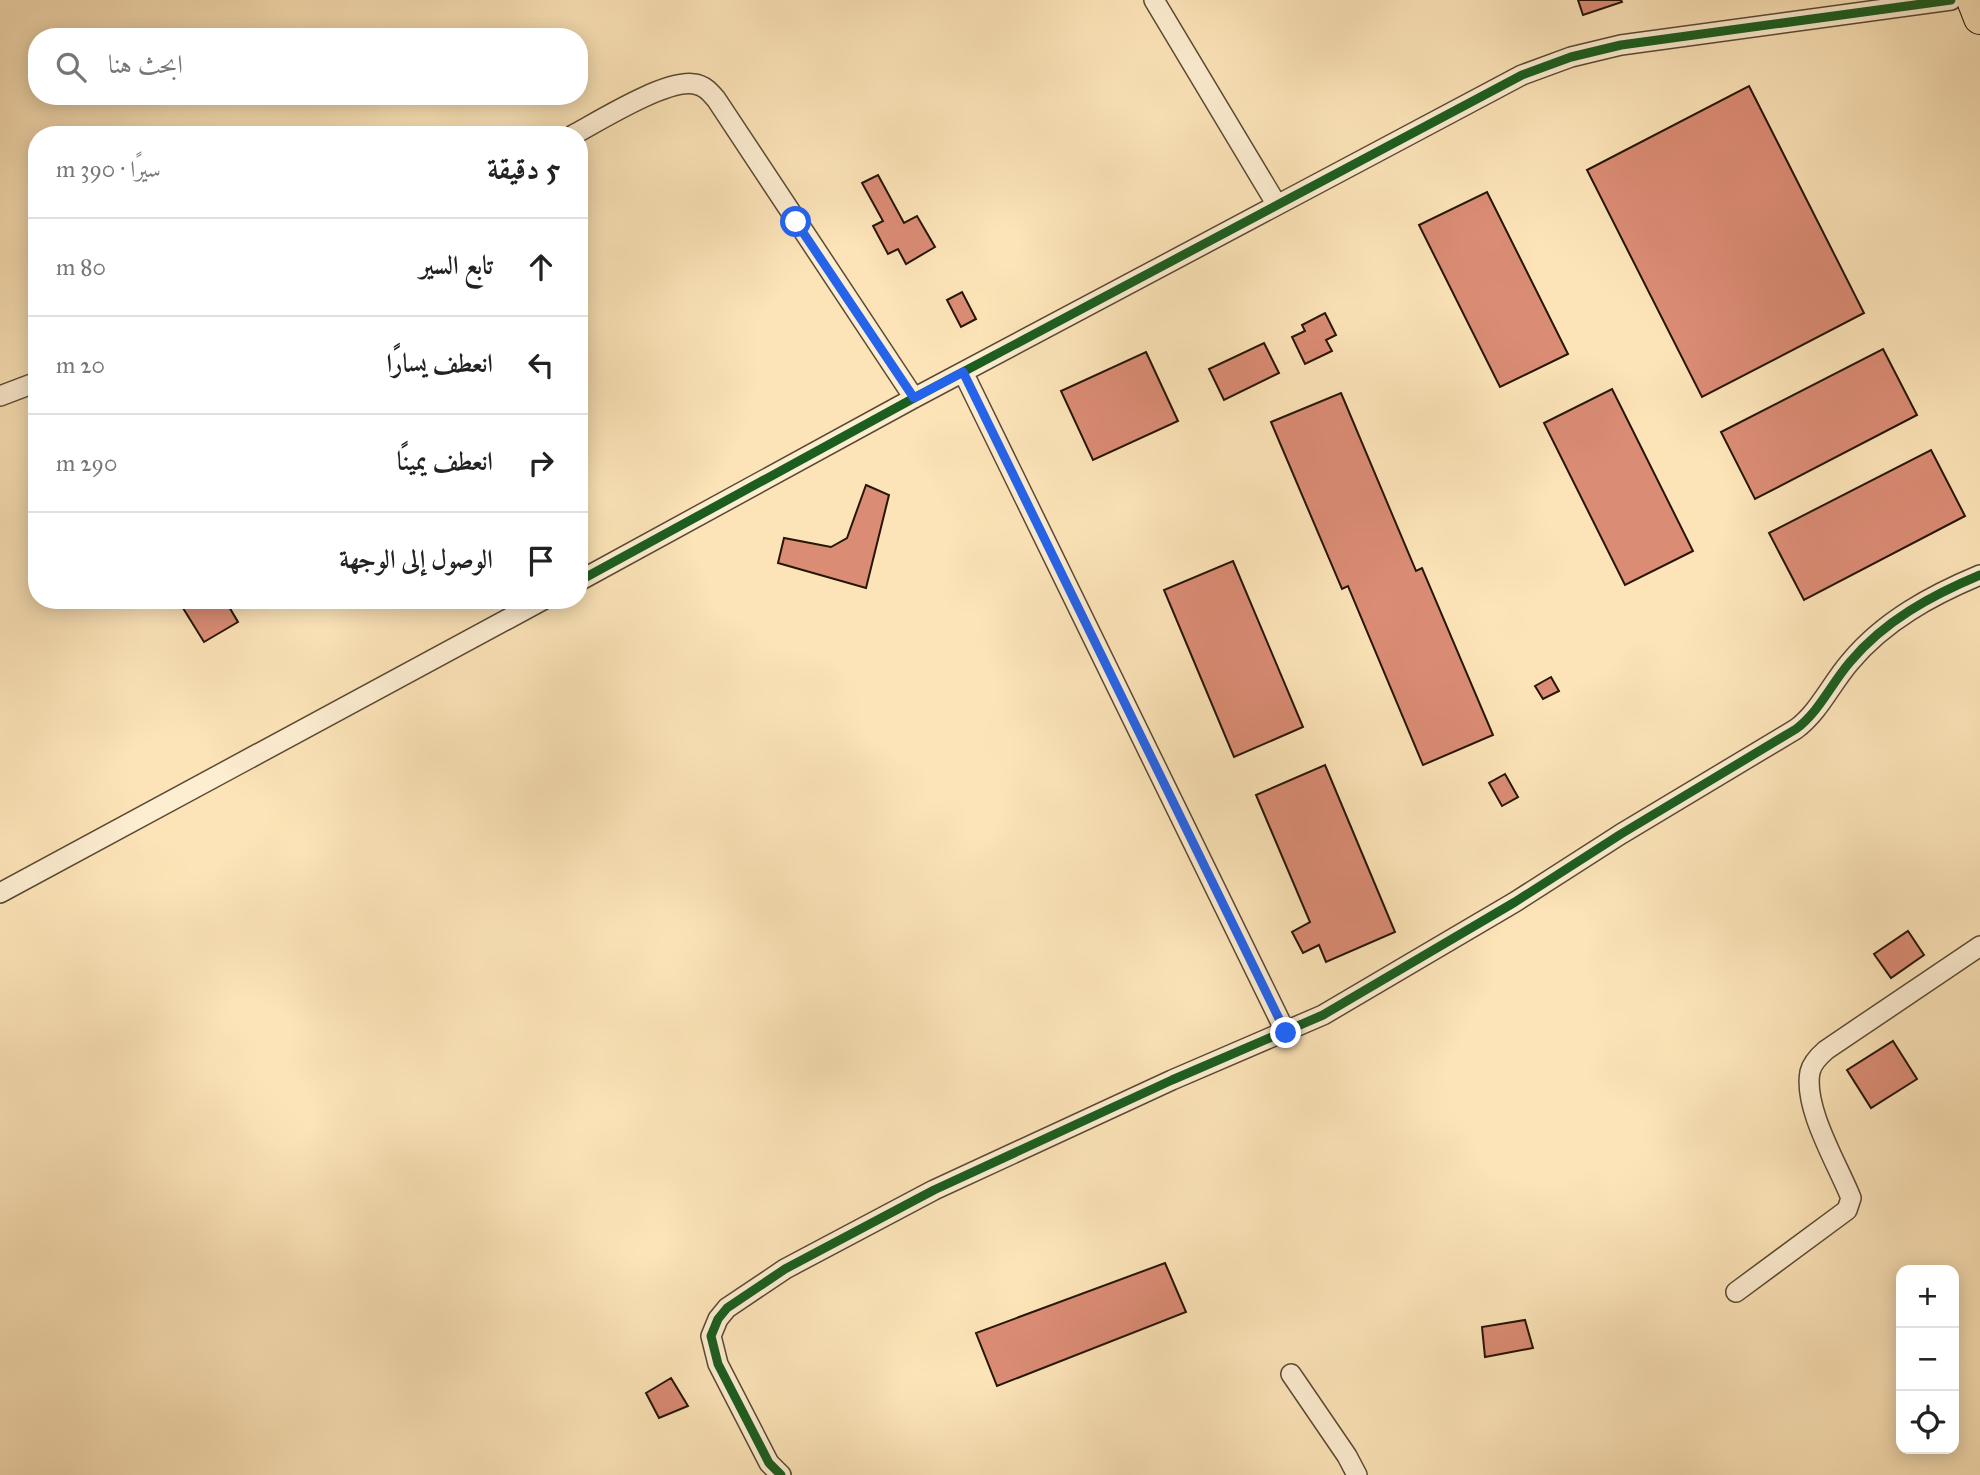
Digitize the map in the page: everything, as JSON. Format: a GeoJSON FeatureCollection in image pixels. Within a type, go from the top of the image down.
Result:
{"type":"FeatureCollection","features":[{"type":"Feature","properties":{"kind":"highway"},"geometry":{"type":"LineString","coordinates":[[1973,0],[1980,18]]}},
{"type":"Feature","properties":{"kind":"street"},"geometry":{"type":"LineString","coordinates":[[1154,0],[1277,205]]}},
{"type":"Feature","properties":{"kind":"street"},"geometry":{"type":"LineString","coordinates":[[588,576],[914,398],[1522,75],[1572,57],[1621,46],[1951,0]]}},
{"type":"Feature","properties":{"kind":"street"},"geometry":{"type":"LineString","coordinates":[[588,127],[645,97],[678,84],[695,84],[705,88],[716,99],[914,398]]}},
{"type":"Feature","properties":{"kind":"street"},"geometry":{"type":"LineString","coordinates":[[963,372],[1286,1033]]}},
{"type":"Feature","properties":{"kind":"street"},"geometry":{"type":"LineString","coordinates":[[0,396],[28,385]]}},
{"type":"Feature","properties":{"kind":"street"},"geometry":{"type":"LineString","coordinates":[[781,1475],[769,1463],[715,1357],[711,1336],[718,1319],[727,1308],[785,1269],[934,1190],[1172,1080],[1324,1015],[1515,902],[1620,834],[1796,729],[1813,714],[1851,660],[1881,631],[1916,607],[1980,575]]}},
{"type":"Feature","properties":{"kind":"street"},"geometry":{"type":"LineString","coordinates":[[0,892],[526,609]]}},
{"type":"Feature","properties":{"kind":"street"},"geometry":{"type":"LineString","coordinates":[[1735,1292],[1847,1210],[1851,1204],[1851,1198],[1829,1150],[1811,1099],[1810,1071],[1816,1060],[1826,1050],[1980,946]]}},
{"type":"Feature","properties":{"kind":"street"},"geometry":{"type":"LineString","coordinates":[[1291,1374],[1357,1475]]}},
{"type":"Feature","properties":{"kind":"building"},"geometry":{"type":"Polygon","coordinates":[[[1578,0],[1621,0],[1622,2],[1583,15],[1578,0]]]}},
{"type":"Feature","properties":{"kind":"building"},"geometry":{"type":"Polygon","coordinates":[[[1749,86],[1864,313],[1702,397],[1587,170],[1749,86]]]}},
{"type":"Feature","properties":{"kind":"building"},"geometry":{"type":"Polygon","coordinates":[[[878,175],[904,223],[917,216],[935,247],[906,264],[898,249],[888,254],[873,226],[883,221],[862,183],[878,175]]]}},
{"type":"Feature","properties":{"kind":"building"},"geometry":{"type":"Polygon","coordinates":[[[1487,192],[1568,354],[1500,387],[1419,225],[1487,192]]]}},
{"type":"Feature","properties":{"kind":"building"},"geometry":{"type":"Polygon","coordinates":[[[962,292],[976,319],[961,327],[947,300],[962,292]]]}},
{"type":"Feature","properties":{"kind":"building"},"geometry":{"type":"Polygon","coordinates":[[[1325,313],[1336,335],[1326,340],[1332,351],[1305,364],[1292,337],[1305,331],[1302,325],[1325,313]]]}},
{"type":"Feature","properties":{"kind":"building"},"geometry":{"type":"Polygon","coordinates":[[[1264,343],[1279,373],[1224,400],[1209,369],[1264,343]]]}},
{"type":"Feature","properties":{"kind":"building"},"geometry":{"type":"Polygon","coordinates":[[[1883,349],[1917,415],[1755,499],[1721,432],[1883,349]]]}},
{"type":"Feature","properties":{"kind":"building"},"geometry":{"type":"Polygon","coordinates":[[[1146,352],[1178,421],[1093,460],[1061,391],[1146,352]]]}},
{"type":"Feature","properties":{"kind":"building"},"geometry":{"type":"Polygon","coordinates":[[[1612,389],[1693,551],[1625,585],[1544,423],[1612,389]]]}},
{"type":"Feature","properties":{"kind":"building"},"geometry":{"type":"Polygon","coordinates":[[[1341,393],[1416,571],[1422,568],[1493,735],[1423,765],[1348,586],[1342,589],[1271,422],[1341,393]]]}},
{"type":"Feature","properties":{"kind":"building"},"geometry":{"type":"Polygon","coordinates":[[[1931,450],[1965,516],[1804,600],[1769,533],[1931,450]]]}},
{"type":"Feature","properties":{"kind":"building"},"geometry":{"type":"Polygon","coordinates":[[[866,485],[889,495],[866,588],[778,563],[784,538],[831,547],[847,538],[866,485]]]}},
{"type":"Feature","properties":{"kind":"building"},"geometry":{"type":"Polygon","coordinates":[[[1233,561],[1303,727],[1234,757],[1164,590],[1233,561]]]}},
{"type":"Feature","properties":{"kind":"building"},"geometry":{"type":"Polygon","coordinates":[[[184,609],[230,609],[238,622],[204,642],[184,609]]]}},
{"type":"Feature","properties":{"kind":"building"},"geometry":{"type":"Polygon","coordinates":[[[1551,677],[1559,691],[1543,699],[1535,686],[1551,677]]]}},
{"type":"Feature","properties":{"kind":"building"},"geometry":{"type":"Polygon","coordinates":[[[1325,765],[1395,932],[1326,962],[1319,945],[1303,953],[1292,932],[1310,922],[1256,795],[1325,765]]]}},
{"type":"Feature","properties":{"kind":"building"},"geometry":{"type":"Polygon","coordinates":[[[1505,774],[1518,797],[1502,806],[1489,783],[1505,774]]]}},
{"type":"Feature","properties":{"kind":"building"},"geometry":{"type":"Polygon","coordinates":[[[1908,931],[1924,955],[1891,978],[1874,954],[1908,931]]]}},
{"type":"Feature","properties":{"kind":"building"},"geometry":{"type":"Polygon","coordinates":[[[1893,1041],[1917,1079],[1871,1108],[1847,1070],[1893,1041]]]}},
{"type":"Feature","properties":{"kind":"building"},"geometry":{"type":"Polygon","coordinates":[[[1165,1263],[1186,1312],[997,1386],[976,1333],[1165,1263]]]}},
{"type":"Feature","properties":{"kind":"building"},"geometry":{"type":"Polygon","coordinates":[[[1525,1320],[1533,1348],[1485,1357],[1482,1327],[1525,1320]]]}},
{"type":"Feature","properties":{"kind":"building"},"geometry":{"type":"Polygon","coordinates":[[[671,1378],[688,1406],[659,1418],[646,1393],[671,1378]]]}},
{"type":"Feature","properties":{"kind":"cycle path"},"geometry":{"type":"LineString","coordinates":[[588,576],[914,398],[1522,75],[1571,57],[1621,45],[1951,0]]}},
{"type":"Feature","properties":{"kind":"cycle path"},"geometry":{"type":"LineString","coordinates":[[781,1475],[769,1463],[718,1364],[711,1336],[718,1319],[727,1308],[785,1269],[934,1190],[1172,1080],[1323,1015],[1515,902],[1621,834],[1796,729],[1818,706],[1843,670],[1878,634],[1944,591],[1980,575]]}},
{"type":"Feature","properties":{"kind":"route"},"geometry":{"type":"LineString","coordinates":[[796,222],[914,398],[963,372],[1286,1033]]}}]}
